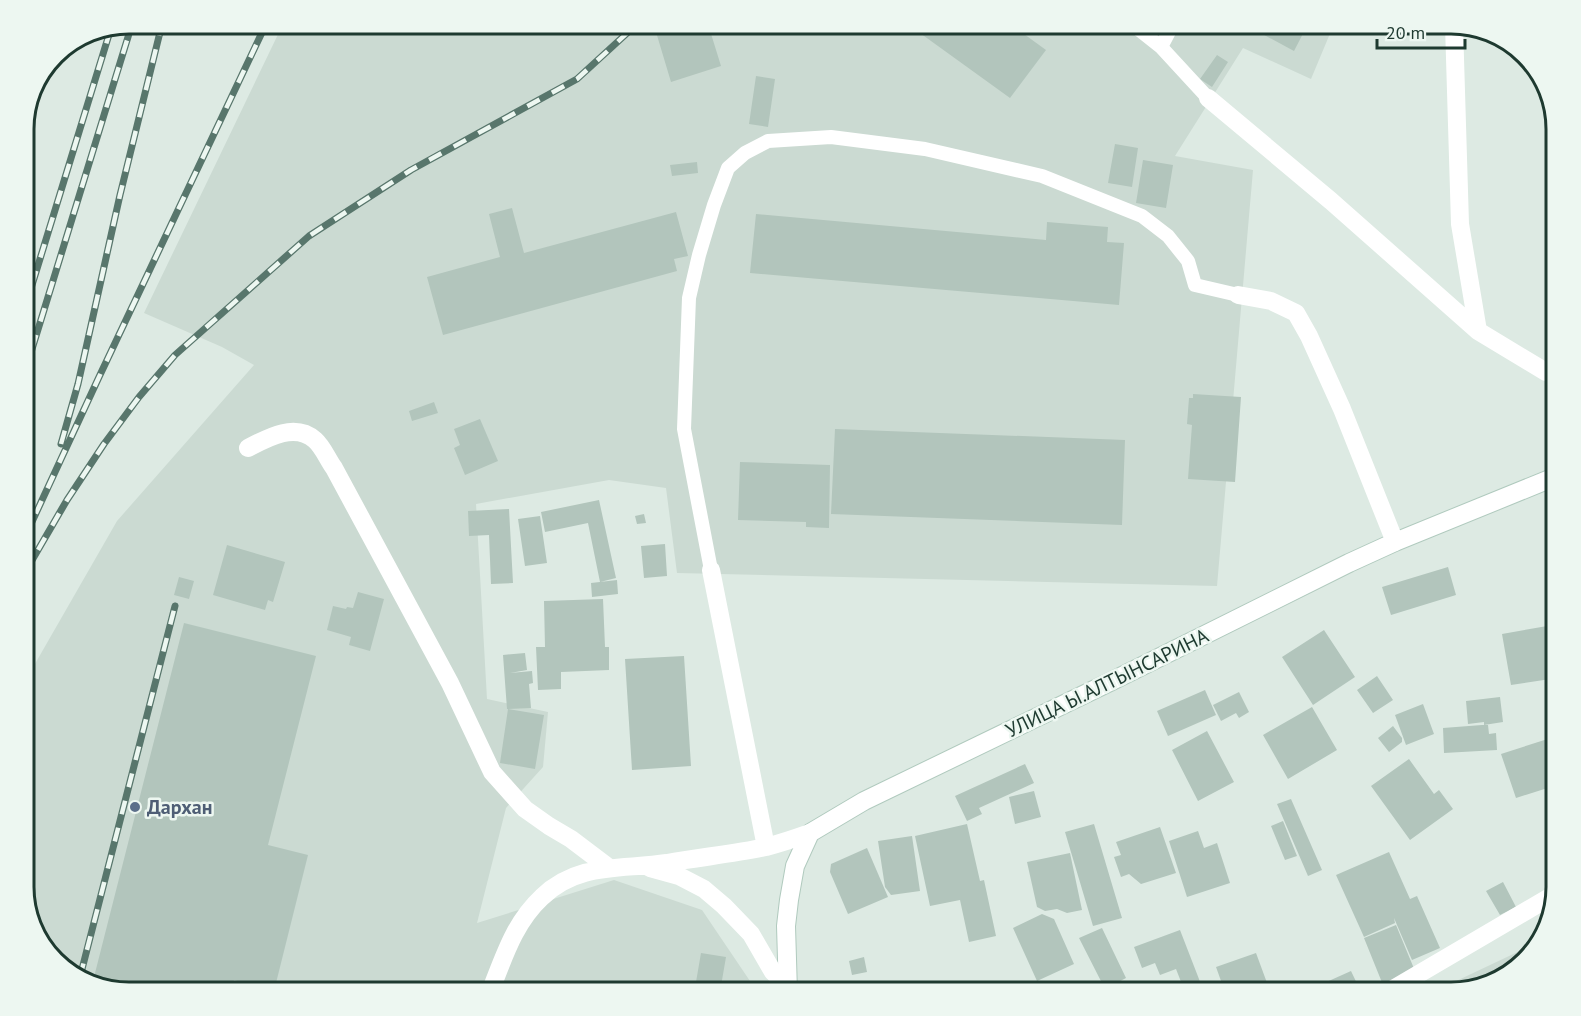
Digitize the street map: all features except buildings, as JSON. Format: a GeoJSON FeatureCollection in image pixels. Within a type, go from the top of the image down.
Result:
{"type":"FeatureCollection","features":[{"type":"Feature","properties":{"kind":"street"},"geometry":{"type":"LineString","coordinates":[[1454,34],[1460,224],[1478,331]]}},
{"type":"Feature","properties":{"kind":"street"},"geometry":{"type":"LineString","coordinates":[[1208,98],[1331,201],[1478,331],[1546,372]]}},
{"type":"Feature","properties":{"kind":"street"},"geometry":{"type":"LineString","coordinates":[[1238,296],[1270,301],[1296,313],[1309,336],[1341,408],[1395,542]]}},
{"type":"Feature","properties":{"kind":"street"},"geometry":{"type":"LineString","coordinates":[[248,448],[280,433],[304,433],[315,440],[334,468],[445,674],[492,772],[525,809],[608,867]]}},
{"type":"Feature","properties":{"kind":"street","name":"УЛИЦА Ы.АЛТЫНСАРИНА"},"geometry":{"type":"LineString","coordinates":[[643,866],[766,847],[810,833],[864,801],[1349,563],[1546,480]]}},
{"type":"Feature","properties":{"kind":"street"},"geometry":{"type":"LineString","coordinates":[[711,570],[766,847]]}},
{"type":"Feature","properties":{"kind":"street"},"geometry":{"type":"LineString","coordinates":[[788,982],[786,926],[789,900],[795,866],[810,833]]}},
{"type":"Feature","properties":{"kind":"street"},"geometry":{"type":"LineString","coordinates":[[494,982],[521,921],[542,897],[558,884],[585,872],[608,867],[643,866],[679,876],[704,889],[751,934],[773,972],[782,982]]}},
{"type":"Feature","properties":{"kind":"street"},"geometry":{"type":"LineString","coordinates":[[1405,982],[1545,900]]}},
{"type":"Feature","properties":{"kind":"lane"},"geometry":{"type":"LineString","coordinates":[[1145,34],[1161,47],[1208,98]]}},
{"type":"Feature","properties":{"kind":"lane"},"geometry":{"type":"LineString","coordinates":[[1161,47],[1168,34]]}},
{"type":"Feature","properties":{"kind":"lane"},"geometry":{"type":"LineString","coordinates":[[711,570],[684,429],[689,298],[699,255],[728,168],[746,153],[768,141],[831,137],[925,150],[1042,176],[1142,216],[1168,236],[1188,261],[1195,285],[1238,296]]}},
{"type":"Feature","properties":{"kind":"shaded area"},"geometry":{"type":"Polygon","coordinates":[[[278,34],[1330,34],[1311,79],[1243,48],[1175,156],[1253,170],[1217,586],[677,573],[666,488],[609,480],[476,504],[487,699],[548,712],[543,767],[506,808],[477,923],[614,880],[702,910],[751,982],[129,982],[117,981],[87,972],[58,949],[42,923],[35,893],[35,664],[117,521],[254,365],[222,347],[144,313],[278,34]]]}},
{"type":"Feature","properties":{"kind":"shaded area"},"geometry":{"type":"Polygon","coordinates":[[[1522,950],[1499,969],[1476,978],[1455,982],[1522,950]]]}},
{"type":"Feature","properties":{"kind":"railway"},"geometry":{"type":"LineString","coordinates":[[35,339],[129,34]]}},
{"type":"Feature","properties":{"kind":"railway"},"geometry":{"type":"LineString","coordinates":[[61,444],[78,384],[120,195],[160,34]]}},
{"type":"Feature","properties":{"kind":"railway"},"geometry":{"type":"LineString","coordinates":[[35,515],[261,34]]}},
{"type":"Feature","properties":{"kind":"railway"},"geometry":{"type":"LineString","coordinates":[[35,555],[67,500],[104,444],[139,397],[175,355],[309,236],[411,170],[577,79],[626,34]]}},
{"type":"Feature","properties":{"kind":"railway"},"geometry":{"type":"LineString","coordinates":[[35,275],[108,37]]}},
{"type":"Feature","properties":{"kind":"railway"},"geometry":{"type":"LineString","coordinates":[[82,969],[175,606]]}},
{"type":"Feature","properties":{"kind":"place","name":"Дархан"},"geometry":{"type":"Point","coordinates":[135,807]}}]}
